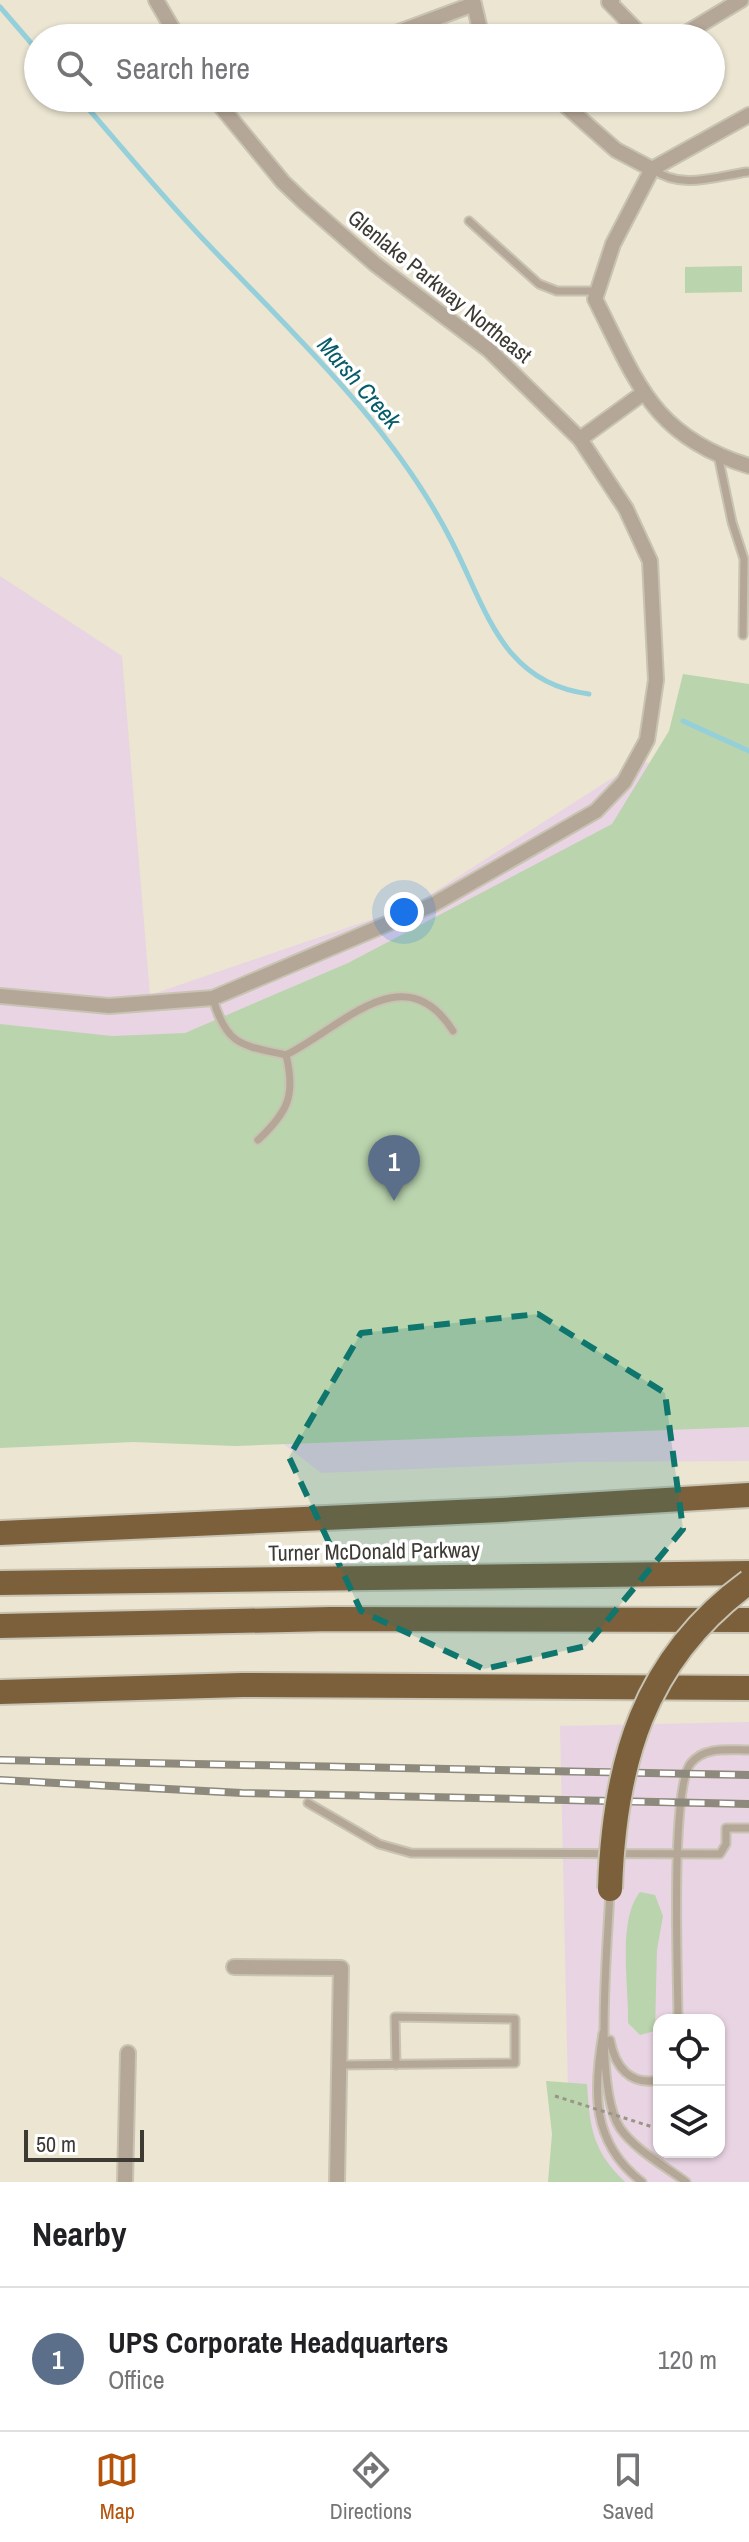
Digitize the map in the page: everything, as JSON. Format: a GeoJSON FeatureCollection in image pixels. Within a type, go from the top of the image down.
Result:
{"type":"FeatureCollection","features":[{"type":"Feature","properties":{"kind":"highway"},"geometry":{"type":"LineString","coordinates":[[0,1533],[501,1510],[749,1495]]}},
{"type":"Feature","properties":{"kind":"highway","name":"Turner McDonald Parkway"},"geometry":{"type":"LineString","coordinates":[[0,1583],[749,1573]]}},
{"type":"Feature","properties":{"kind":"highway"},"geometry":{"type":"LineString","coordinates":[[610,1889],[619,1781],[641,1716],[676,1656],[709,1617],[749,1582]]}},
{"type":"Feature","properties":{"kind":"highway"},"geometry":{"type":"LineString","coordinates":[[0,1626],[331,1619],[749,1620]]}},
{"type":"Feature","properties":{"kind":"highway"},"geometry":{"type":"LineString","coordinates":[[0,1692],[242,1685],[749,1688]]}},
{"type":"Feature","properties":{"kind":"street"},"geometry":{"type":"LineString","coordinates":[[156,0],[170,24]]}},
{"type":"Feature","properties":{"kind":"street"},"geometry":{"type":"LineString","coordinates":[[612,0],[609,2],[630,24]]}},
{"type":"Feature","properties":{"kind":"street"},"geometry":{"type":"LineString","coordinates":[[701,24],[741,0]]}},
{"type":"Feature","properties":{"kind":"street"},"geometry":{"type":"LineString","coordinates":[[420,24],[474,4],[479,24]]}},
{"type":"Feature","properties":{"kind":"street","name":"Glenlake Parkway Northeast"},"geometry":{"type":"LineString","coordinates":[[0,996],[109,1006],[213,998],[434,904],[596,811],[624,782],[647,740],[656,680],[650,561],[626,509],[580,439],[489,350],[375,264],[304,202],[226,112]]}},
{"type":"Feature","properties":{"kind":"street"},"geometry":{"type":"LineString","coordinates":[[573,112],[616,150],[652,169]]}},
{"type":"Feature","properties":{"kind":"street"},"geometry":{"type":"LineString","coordinates":[[749,115],[652,169],[613,244],[595,299],[642,394],[678,434],[749,466]]}},
{"type":"Feature","properties":{"kind":"street"},"geometry":{"type":"LineString","coordinates":[[580,439],[642,394]]}},
{"type":"Feature","properties":{"kind":"street"},"geometry":{"type":"LineString","coordinates":[[234,1967],[341,1968],[337,2182]]}},
{"type":"Feature","properties":{"kind":"street"},"geometry":{"type":"LineString","coordinates":[[125,2182],[128,2053]]}},
{"type":"Feature","properties":{"kind":"lane"},"geometry":{"type":"LineString","coordinates":[[652,169],[668,180],[689,182],[747,172]]}},
{"type":"Feature","properties":{"kind":"lane"},"geometry":{"type":"LineString","coordinates":[[469,221],[539,284],[557,291],[597,291]]}},
{"type":"Feature","properties":{"kind":"lane"},"geometry":{"type":"LineString","coordinates":[[718,453],[732,522],[744,559],[743,635]]}},
{"type":"Feature","properties":{"kind":"lane"},"geometry":{"type":"LineString","coordinates":[[213,998],[222,1028],[233,1037],[244,1045],[286,1055],[375,1000],[394,996],[430,1005],[453,1031]]}},
{"type":"Feature","properties":{"kind":"lane"},"geometry":{"type":"LineString","coordinates":[[258,1140],[276,1123],[288,1101],[292,1080],[286,1055]]}},
{"type":"Feature","properties":{"kind":"lane"},"geometry":{"type":"LineString","coordinates":[[678,2014],[679,1854],[685,1771],[694,1760],[707,1752],[749,1750]]}},
{"type":"Feature","properties":{"kind":"lane"},"geometry":{"type":"LineString","coordinates":[[308,1803],[379,1844],[411,1853],[720,1854],[726,1844],[726,1828],[749,1828]]}},
{"type":"Feature","properties":{"kind":"lane"},"geometry":{"type":"LineString","coordinates":[[610,1889],[606,2015],[612,2112],[632,2142],[686,2182]]}},
{"type":"Feature","properties":{"kind":"lane"},"geometry":{"type":"LineString","coordinates":[[606,2015],[616,2062],[624,2073],[646,2082],[653,2081]]}},
{"type":"Feature","properties":{"kind":"lane"},"geometry":{"type":"LineString","coordinates":[[606,2015],[598,2065],[596,2110],[612,2150],[642,2182]]}},
{"type":"Feature","properties":{"kind":"lane"},"geometry":{"type":"LineString","coordinates":[[339,2065],[396,2065],[515,2063],[515,2019],[395,2017],[396,2065]]}},
{"type":"Feature","properties":{"kind":"path"},"geometry":{"type":"LineString","coordinates":[[555,2096],[653,2127]]}},
{"type":"Feature","properties":{"kind":"highlighted area"},"geometry":{"type":"Polygon","coordinates":[[[538,1314],[665,1393],[683,1529],[586,1646],[484,1669],[361,1611],[289,1457],[361,1333],[538,1314]]]}},
{"type":"Feature","properties":{"kind":"shaded area"},"geometry":{"type":"Polygon","coordinates":[[[0,576],[122,656],[150,995],[414,905],[639,761],[749,785],[749,1461],[578,1462],[321,1473],[264,1429],[0,1025],[0,576]]]}},
{"type":"Feature","properties":{"kind":"shaded area"},"geometry":{"type":"Polygon","coordinates":[[[749,1722],[749,2182],[570,2182],[560,1726],[749,1722]]]}},
{"type":"Feature","properties":{"kind":"green space"},"geometry":{"type":"Polygon","coordinates":[[[742,266],[742,292],[685,293],[685,267],[742,266]]]}},
{"type":"Feature","properties":{"kind":"green space"},"geometry":{"type":"Polygon","coordinates":[[[683,674],[749,684],[749,1427],[235,1446],[133,1442],[0,1448],[0,1024],[112,1036],[185,1033],[348,963],[612,824],[669,731],[683,674]]]}},
{"type":"Feature","properties":{"kind":"green space"},"geometry":{"type":"Polygon","coordinates":[[[640,1892],[655,1895],[663,1916],[657,1950],[653,2032],[640,2035],[628,2023],[626,1936],[633,1904],[640,1892]]]}},
{"type":"Feature","properties":{"kind":"green space"},"geometry":{"type":"Polygon","coordinates":[[[546,2081],[587,2084],[592,2126],[599,2149],[625,2182],[548,2182],[552,2134],[546,2081]]]}},
{"type":"Feature","properties":{"kind":"waterway","name":"Marsh Creek"},"geometry":{"type":"LineString","coordinates":[[0,7],[24,35]]}},
{"type":"Feature","properties":{"kind":"waterway","name":"Marsh Creek"},"geometry":{"type":"LineString","coordinates":[[91,112],[171,205],[371,419],[428,499],[488,617],[517,659],[536,675],[560,687],[589,694]]}},
{"type":"Feature","properties":{"kind":"waterway","name":"Marsh Creek"},"geometry":{"type":"LineString","coordinates":[[683,721],[749,751]]}},
{"type":"Feature","properties":{"kind":"railway"},"geometry":{"type":"LineString","coordinates":[[0,1760],[749,1775]]}},
{"type":"Feature","properties":{"kind":"railway"},"geometry":{"type":"LineString","coordinates":[[0,1780],[242,1793],[749,1804]]}},
{"type":"Feature","properties":{"kind":"place","name":"UPS Corporate Headquarters"},"geometry":{"type":"Point","coordinates":[394,1201]}}]}
